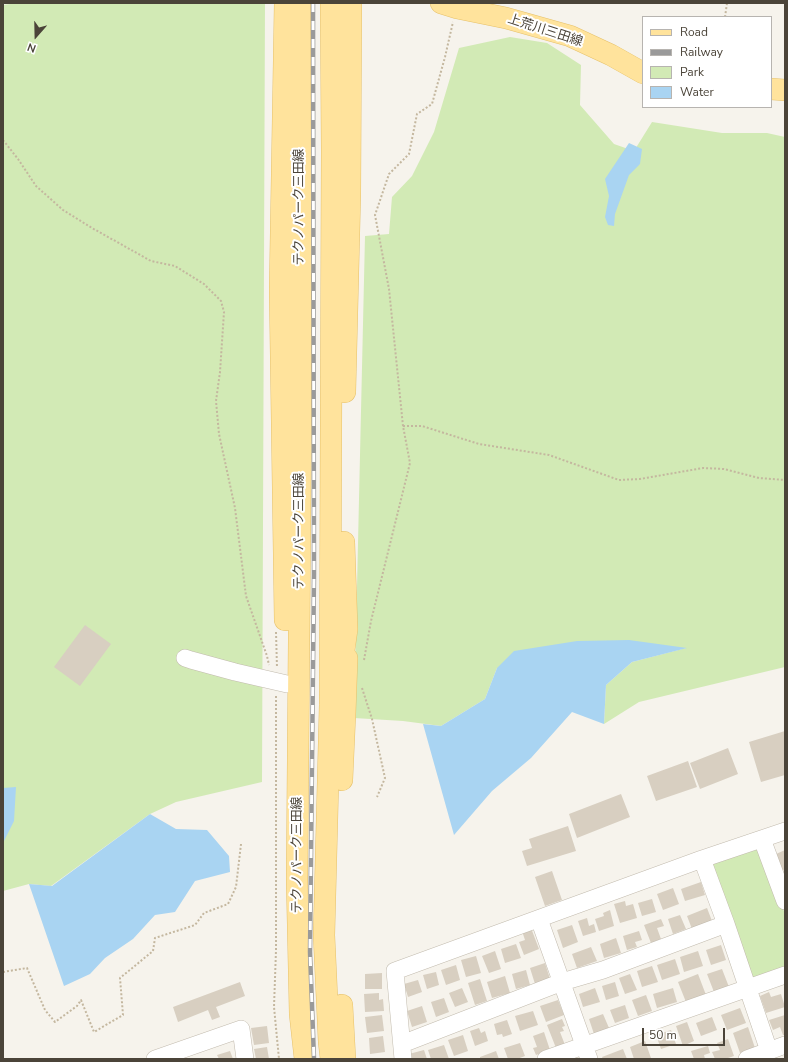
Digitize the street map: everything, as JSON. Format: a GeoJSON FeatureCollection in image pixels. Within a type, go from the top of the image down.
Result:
{"type":"FeatureCollection","features":[{"type":"Feature","properties":{"kind":"main road"},"geometry":{"type":"LineString","coordinates":[[285,3],[280,290],[284,566],[284,901],[287,983],[293,1059]]}},
{"type":"Feature","properties":{"kind":"main road","name":"テクノパーク三田線"},"geometry":{"type":"LineString","coordinates":[[300,3],[301,406],[297,846],[300,1014],[305,1059]]}},
{"type":"Feature","properties":{"kind":"main road"},"geometry":{"type":"LineString","coordinates":[[338,4],[350,193],[343,512],[347,629],[346,684],[336,898],[345,1059]]}},
{"type":"Feature","properties":{"kind":"main road","name":"テクノパーク三田線"},"geometry":{"type":"LineString","coordinates":[[331,1059],[324,935],[330,704],[332,151],[338,4]]}},
{"type":"Feature","properties":{"kind":"main road","name":"上荒川三田線"},"geometry":{"type":"LineString","coordinates":[[449,5],[506,18],[570,36],[642,72]]}},
{"type":"Feature","properties":{"kind":"main road"},"geometry":{"type":"LineString","coordinates":[[772,89],[785,90]]}},
{"type":"Feature","properties":{"kind":"main road"},"geometry":{"type":"LineString","coordinates":[[330,704],[340,678],[347,629]]}},
{"type":"Feature","properties":{"kind":"main road"},"geometry":{"type":"LineString","coordinates":[[283,685],[297,846]]}},
{"type":"Feature","properties":{"kind":"street"},"geometry":{"type":"LineString","coordinates":[[185,658],[283,685]]}},
{"type":"Feature","properties":{"kind":"street"},"geometry":{"type":"LineString","coordinates":[[726,924],[603,970],[562,982],[402,1051],[395,971],[702,859],[785,831]]}},
{"type":"Feature","properties":{"kind":"street"},"geometry":{"type":"LineString","coordinates":[[762,839],[785,901]]}},
{"type":"Feature","properties":{"kind":"street"},"geometry":{"type":"LineString","coordinates":[[702,859],[748,988],[777,1048],[747,1059]]}},
{"type":"Feature","properties":{"kind":"street"},"geometry":{"type":"LineString","coordinates":[[539,919],[587,1052]]}},
{"type":"Feature","properties":{"kind":"street"},"geometry":{"type":"LineString","coordinates":[[546,1059],[587,1052],[748,988],[785,975]]}},
{"type":"Feature","properties":{"kind":"street"},"geometry":{"type":"LineString","coordinates":[[155,1059],[241,1029],[245,1059]]}},
{"type":"Feature","properties":{"kind":"path"},"geometry":{"type":"LineString","coordinates":[[725,16],[727,3]]}},
{"type":"Feature","properties":{"kind":"path"},"geometry":{"type":"LineString","coordinates":[[363,666],[371,621],[410,463],[403,426],[389,289],[375,215],[389,174],[409,154],[417,114],[432,104],[445,57],[449,5]]}},
{"type":"Feature","properties":{"kind":"path"},"geometry":{"type":"LineString","coordinates":[[3,140],[36,186],[64,210],[92,228],[151,261],[175,266],[204,284],[221,301],[224,312],[220,372],[216,401],[219,434],[235,508],[246,596],[271,672],[283,685]]}},
{"type":"Feature","properties":{"kind":"path"},"geometry":{"type":"LineString","coordinates":[[403,426],[422,426],[480,444],[549,455],[619,480],[640,479],[703,468],[724,469],[758,478],[785,480]]}},
{"type":"Feature","properties":{"kind":"path"},"geometry":{"type":"LineString","coordinates":[[346,684],[360,681],[372,719],[385,778],[377,797]]}},
{"type":"Feature","properties":{"kind":"path"},"geometry":{"type":"LineString","coordinates":[[3,972],[27,968],[45,1010],[55,1022],[77,1006],[81,1000],[94,1032],[123,1014],[120,978],[153,951],[155,938],[195,925],[204,913],[228,904],[236,887],[242,844]]}},
{"type":"Feature","properties":{"kind":"green space"},"geometry":{"type":"Polygon","coordinates":[[[17,3],[265,3],[262,782],[176,802],[150,814],[51,886],[29,884],[3,891],[3,5],[17,3]]]}},
{"type":"Feature","properties":{"kind":"green space"},"geometry":{"type":"Polygon","coordinates":[[[510,37],[547,43],[581,65],[580,105],[614,144],[634,151],[652,122],[722,133],[767,133],[785,137],[785,667],[639,702],[604,724],[606,685],[632,662],[686,648],[497,668],[485,699],[441,726],[403,721],[354,718],[365,236],[389,234],[392,197],[412,176],[434,132],[459,48],[510,37]]]}},
{"type":"Feature","properties":{"kind":"green space"},"geometry":{"type":"Polygon","coordinates":[[[759,844],[785,914],[785,969],[749,983],[705,864],[759,844]]]}},
{"type":"Feature","properties":{"kind":"water"},"geometry":{"type":"Polygon","coordinates":[[[629,143],[642,149],[640,164],[629,175],[615,214],[614,226],[608,225],[605,217],[609,196],[605,179],[629,143]]]}},
{"type":"Feature","properties":{"kind":"water"},"geometry":{"type":"Polygon","coordinates":[[[629,640],[687,648],[632,662],[606,685],[604,724],[572,712],[531,758],[492,791],[454,835],[423,724],[441,726],[485,699],[497,668],[514,651],[577,641],[629,640]]]}},
{"type":"Feature","properties":{"kind":"water"},"geometry":{"type":"Polygon","coordinates":[[[16,787],[14,821],[3,843],[3,788],[16,787]]]}},
{"type":"Feature","properties":{"kind":"water"},"geometry":{"type":"Polygon","coordinates":[[[150,814],[176,829],[207,830],[229,856],[230,872],[195,881],[175,912],[155,915],[133,939],[105,958],[90,974],[64,986],[29,884],[52,886],[150,814]]]}},
{"type":"Feature","properties":{"kind":"building"},"geometry":{"type":"Polygon","coordinates":[[[85,625],[111,644],[80,686],[54,667],[85,625]]]}},
{"type":"Feature","properties":{"kind":"building"},"geometry":{"type":"Polygon","coordinates":[[[785,731],[785,775],[761,782],[749,742],[785,731]]]}},
{"type":"Feature","properties":{"kind":"building"},"geometry":{"type":"Polygon","coordinates":[[[728,748],[738,774],[700,789],[690,763],[728,748]]]}},
{"type":"Feature","properties":{"kind":"building"},"geometry":{"type":"Polygon","coordinates":[[[688,761],[697,787],[656,801],[647,776],[688,761]]]}},
{"type":"Feature","properties":{"kind":"building"},"geometry":{"type":"Polygon","coordinates":[[[621,794],[630,817],[577,838],[569,814],[621,794]]]}},
{"type":"Feature","properties":{"kind":"building"},"geometry":{"type":"Polygon","coordinates":[[[568,826],[576,851],[527,866],[522,851],[532,848],[529,839],[568,826]]]}},
{"type":"Feature","properties":{"kind":"building"},"geometry":{"type":"Polygon","coordinates":[[[785,850],[785,869],[782,871],[776,854],[785,850]]]}},
{"type":"Feature","properties":{"kind":"building"},"geometry":{"type":"Polygon","coordinates":[[[552,871],[562,900],[545,906],[535,877],[552,871]]]}},
{"type":"Feature","properties":{"kind":"building"},"geometry":{"type":"Polygon","coordinates":[[[701,882],[705,895],[685,901],[681,889],[701,882]]]}},
{"type":"Feature","properties":{"kind":"building"},"geometry":{"type":"Polygon","coordinates":[[[673,888],[679,904],[663,910],[657,894],[673,888]]]}},
{"type":"Feature","properties":{"kind":"building"},"geometry":{"type":"Polygon","coordinates":[[[652,899],[656,912],[642,916],[638,903],[652,899]]]}},
{"type":"Feature","properties":{"kind":"building"},"geometry":{"type":"Polygon","coordinates":[[[625,901],[626,906],[633,904],[637,918],[620,923],[614,904],[625,901]]]}},
{"type":"Feature","properties":{"kind":"building"},"geometry":{"type":"Polygon","coordinates":[[[707,908],[712,921],[692,929],[687,916],[707,908]]]}},
{"type":"Feature","properties":{"kind":"building"},"geometry":{"type":"Polygon","coordinates":[[[610,910],[614,926],[599,931],[595,919],[604,916],[603,913],[610,910]]]}},
{"type":"Feature","properties":{"kind":"building"},"geometry":{"type":"Polygon","coordinates":[[[680,915],[686,929],[673,934],[668,919],[680,915]]]}},
{"type":"Feature","properties":{"kind":"building"},"geometry":{"type":"Polygon","coordinates":[[[587,918],[589,926],[594,924],[596,932],[583,936],[578,921],[587,918]]]}},
{"type":"Feature","properties":{"kind":"building"},"geometry":{"type":"Polygon","coordinates":[[[661,919],[664,926],[657,928],[661,939],[651,943],[644,925],[661,919]]]}},
{"type":"Feature","properties":{"kind":"building"},"geometry":{"type":"Polygon","coordinates":[[[572,925],[578,942],[563,948],[557,930],[572,925]]]}},
{"type":"Feature","properties":{"kind":"building"},"geometry":{"type":"Polygon","coordinates":[[[531,928],[539,949],[524,955],[519,942],[525,940],[522,931],[531,928]]]}},
{"type":"Feature","properties":{"kind":"building"},"geometry":{"type":"Polygon","coordinates":[[[639,931],[642,940],[635,942],[637,947],[627,950],[623,936],[639,931]]]}},
{"type":"Feature","properties":{"kind":"building"},"geometry":{"type":"Polygon","coordinates":[[[616,938],[621,953],[604,958],[600,944],[616,938]]]}},
{"type":"Feature","properties":{"kind":"building"},"geometry":{"type":"Polygon","coordinates":[[[516,944],[521,958],[505,963],[501,949],[516,944]]]}},
{"type":"Feature","properties":{"kind":"building"},"geometry":{"type":"Polygon","coordinates":[[[721,945],[726,960],[711,965],[706,950],[721,945]]]}},
{"type":"Feature","properties":{"kind":"building"},"geometry":{"type":"Polygon","coordinates":[[[591,947],[597,961],[577,968],[572,954],[591,947]]]}},
{"type":"Feature","properties":{"kind":"building"},"geometry":{"type":"Polygon","coordinates":[[[495,951],[501,969],[489,973],[482,956],[495,951]]]}},
{"type":"Feature","properties":{"kind":"building"},"geometry":{"type":"Polygon","coordinates":[[[698,951],[703,966],[684,972],[680,957],[698,951]]]}},
{"type":"Feature","properties":{"kind":"building"},"geometry":{"type":"Polygon","coordinates":[[[476,956],[481,973],[466,977],[461,960],[476,956]]]}},
{"type":"Feature","properties":{"kind":"building"},"geometry":{"type":"Polygon","coordinates":[[[675,959],[680,974],[662,980],[657,965],[675,959]]]}},
{"type":"Feature","properties":{"kind":"building"},"geometry":{"type":"Polygon","coordinates":[[[545,963],[550,979],[535,984],[530,968],[545,963]]]}},
{"type":"Feature","properties":{"kind":"building"},"geometry":{"type":"Polygon","coordinates":[[[456,965],[460,980],[446,985],[441,970],[456,965]]]}},
{"type":"Feature","properties":{"kind":"building"},"geometry":{"type":"Polygon","coordinates":[[[652,966],[658,982],[642,987],[637,971],[652,966]]]}},
{"type":"Feature","properties":{"kind":"building"},"geometry":{"type":"Polygon","coordinates":[[[722,969],[729,987],[714,992],[707,974],[722,969]]]}},
{"type":"Feature","properties":{"kind":"building"},"geometry":{"type":"Polygon","coordinates":[[[526,970],[530,985],[516,989],[512,974],[526,970]]]}},
{"type":"Feature","properties":{"kind":"building"},"geometry":{"type":"Polygon","coordinates":[[[436,972],[439,985],[427,989],[423,975],[436,972]]]}},
{"type":"Feature","properties":{"kind":"building"},"geometry":{"type":"Polygon","coordinates":[[[382,973],[382,989],[365,989],[365,974],[382,973]]]}},
{"type":"Feature","properties":{"kind":"building"},"geometry":{"type":"Polygon","coordinates":[[[630,974],[637,990],[625,994],[619,978],[630,974]]]}},
{"type":"Feature","properties":{"kind":"building"},"geometry":{"type":"Polygon","coordinates":[[[698,974],[706,995],[686,1002],[678,982],[698,974]]]}},
{"type":"Feature","properties":{"kind":"building"},"geometry":{"type":"Polygon","coordinates":[[[505,976],[510,993],[492,998],[487,982],[505,976]]]}},
{"type":"Feature","properties":{"kind":"building"},"geometry":{"type":"Polygon","coordinates":[[[480,979],[487,1001],[475,1005],[468,983],[480,979]]]}},
{"type":"Feature","properties":{"kind":"building"},"geometry":{"type":"Polygon","coordinates":[[[418,980],[422,992],[408,997],[404,984],[418,980]]]}},
{"type":"Feature","properties":{"kind":"building"},"geometry":{"type":"Polygon","coordinates":[[[240,982],[245,996],[216,1007],[220,1017],[212,1020],[208,1010],[178,1022],[173,1007],[240,982]]]}},
{"type":"Feature","properties":{"kind":"building"},"geometry":{"type":"Polygon","coordinates":[[[615,982],[619,996],[606,1000],[602,986],[615,982]]]}},
{"type":"Feature","properties":{"kind":"building"},"geometry":{"type":"Polygon","coordinates":[[[462,988],[468,1002],[455,1007],[449,993],[462,988]]]}},
{"type":"Feature","properties":{"kind":"building"},"geometry":{"type":"Polygon","coordinates":[[[595,988],[600,1002],[583,1007],[579,994],[595,988]]]}},
{"type":"Feature","properties":{"kind":"building"},"geometry":{"type":"Polygon","coordinates":[[[673,988],[677,1002],[657,1008],[653,994],[673,988]]]}},
{"type":"Feature","properties":{"kind":"building"},"geometry":{"type":"Polygon","coordinates":[[[769,992],[771,997],[781,994],[785,1007],[766,1013],[760,996],[769,992]]]}},
{"type":"Feature","properties":{"kind":"building"},"geometry":{"type":"Polygon","coordinates":[[[379,993],[379,1000],[383,999],[384,1011],[365,1012],[364,994],[379,993]]]}},
{"type":"Feature","properties":{"kind":"building"},"geometry":{"type":"Polygon","coordinates":[[[646,995],[652,1011],[638,1016],[632,1000],[646,995]]]}},
{"type":"Feature","properties":{"kind":"building"},"geometry":{"type":"Polygon","coordinates":[[[444,998],[449,1012],[436,1017],[431,1002],[444,998]]]}},
{"type":"Feature","properties":{"kind":"building"},"geometry":{"type":"Polygon","coordinates":[[[558,1000],[564,1015],[546,1022],[540,1006],[558,1000]]]}},
{"type":"Feature","properties":{"kind":"building"},"geometry":{"type":"Polygon","coordinates":[[[625,1005],[629,1018],[615,1023],[610,1010],[625,1005]]]}},
{"type":"Feature","properties":{"kind":"building"},"geometry":{"type":"Polygon","coordinates":[[[422,1006],[427,1022],[412,1027],[407,1011],[422,1006]]]}},
{"type":"Feature","properties":{"kind":"building"},"geometry":{"type":"Polygon","coordinates":[[[740,1008],[746,1023],[727,1030],[721,1015],[740,1008]]]}},
{"type":"Feature","properties":{"kind":"building"},"geometry":{"type":"Polygon","coordinates":[[[533,1011],[538,1025],[520,1031],[515,1016],[533,1011]]]}},
{"type":"Feature","properties":{"kind":"building"},"geometry":{"type":"Polygon","coordinates":[[[603,1014],[609,1028],[594,1034],[589,1019],[603,1014]]]}},
{"type":"Feature","properties":{"kind":"building"},"geometry":{"type":"Polygon","coordinates":[[[382,1015],[384,1031],[367,1033],[365,1017],[382,1015]]]}},
{"type":"Feature","properties":{"kind":"building"},"geometry":{"type":"Polygon","coordinates":[[[785,1015],[785,1035],[783,1035],[780,1027],[773,1030],[769,1020],[785,1015]]]}},
{"type":"Feature","properties":{"kind":"building"},"geometry":{"type":"Polygon","coordinates":[[[712,1017],[717,1030],[701,1036],[696,1023],[712,1017]]]}},
{"type":"Feature","properties":{"kind":"building"},"geometry":{"type":"Polygon","coordinates":[[[562,1019],[565,1026],[562,1027],[564,1031],[560,1032],[565,1045],[556,1048],[547,1025],[562,1019]]]}},
{"type":"Feature","properties":{"kind":"building"},"geometry":{"type":"Polygon","coordinates":[[[507,1020],[512,1034],[503,1037],[502,1034],[497,1035],[494,1024],[507,1020]]]}},
{"type":"Feature","properties":{"kind":"building"},"geometry":{"type":"Polygon","coordinates":[[[687,1022],[694,1041],[683,1046],[676,1026],[687,1022]]]}},
{"type":"Feature","properties":{"kind":"building"},"geometry":{"type":"Polygon","coordinates":[[[267,1026],[269,1043],[254,1045],[251,1028],[267,1026]]]}},
{"type":"Feature","properties":{"kind":"building"},"geometry":{"type":"Polygon","coordinates":[[[748,1027],[755,1048],[740,1053],[733,1033],[748,1027]]]}},
{"type":"Feature","properties":{"kind":"building"},"geometry":{"type":"Polygon","coordinates":[[[479,1028],[481,1033],[485,1031],[488,1041],[475,1046],[470,1031],[479,1028]]]}},
{"type":"Feature","properties":{"kind":"building"},"geometry":{"type":"Polygon","coordinates":[[[671,1030],[676,1044],[661,1049],[656,1035],[671,1030]]]}},
{"type":"Feature","properties":{"kind":"building"},"geometry":{"type":"Polygon","coordinates":[[[544,1032],[550,1050],[536,1055],[533,1048],[537,1047],[533,1036],[544,1032]]]}},
{"type":"Feature","properties":{"kind":"building"},"geometry":{"type":"Polygon","coordinates":[[[463,1035],[468,1051],[454,1056],[448,1040],[463,1035]]]}},
{"type":"Feature","properties":{"kind":"building"},"geometry":{"type":"Polygon","coordinates":[[[383,1036],[385,1052],[370,1054],[369,1038],[383,1036]]]}},
{"type":"Feature","properties":{"kind":"building"},"geometry":{"type":"Polygon","coordinates":[[[728,1039],[734,1056],[725,1059],[715,1059],[712,1052],[720,1050],[717,1043],[728,1039]]]}},
{"type":"Feature","properties":{"kind":"building"},"geometry":{"type":"Polygon","coordinates":[[[645,1041],[651,1058],[634,1059],[630,1047],[645,1041]]]}},
{"type":"Feature","properties":{"kind":"building"},"geometry":{"type":"Polygon","coordinates":[[[520,1043],[525,1056],[517,1059],[508,1059],[504,1048],[520,1043]]]}},
{"type":"Feature","properties":{"kind":"building"},"geometry":{"type":"Polygon","coordinates":[[[444,1045],[449,1059],[431,1059],[428,1050],[444,1045]]]}},
{"type":"Feature","properties":{"kind":"building"},"geometry":{"type":"Polygon","coordinates":[[[708,1046],[710,1053],[704,1055],[705,1059],[694,1059],[691,1051],[708,1046]]]}},
{"type":"Feature","properties":{"kind":"building"},"geometry":{"type":"Polygon","coordinates":[[[267,1047],[269,1059],[256,1059],[254,1049],[267,1047]]]}},
{"type":"Feature","properties":{"kind":"building"},"geometry":{"type":"Polygon","coordinates":[[[623,1049],[627,1059],[603,1059],[602,1057],[623,1049]]]}},
{"type":"Feature","properties":{"kind":"building"},"geometry":{"type":"Polygon","coordinates":[[[424,1050],[427,1059],[411,1059],[409,1054],[424,1050]]]}},
{"type":"Feature","properties":{"kind":"building"},"geometry":{"type":"Polygon","coordinates":[[[230,1051],[233,1059],[219,1059],[217,1055],[230,1051]]]}},
{"type":"Feature","properties":{"kind":"building"},"geometry":{"type":"Polygon","coordinates":[[[496,1051],[499,1059],[480,1059],[480,1057],[496,1051]]]}},
{"type":"Feature","properties":{"kind":"railway"},"geometry":{"type":"LineString","coordinates":[[313,3],[314,574],[310,952],[314,1059]]}}]}
